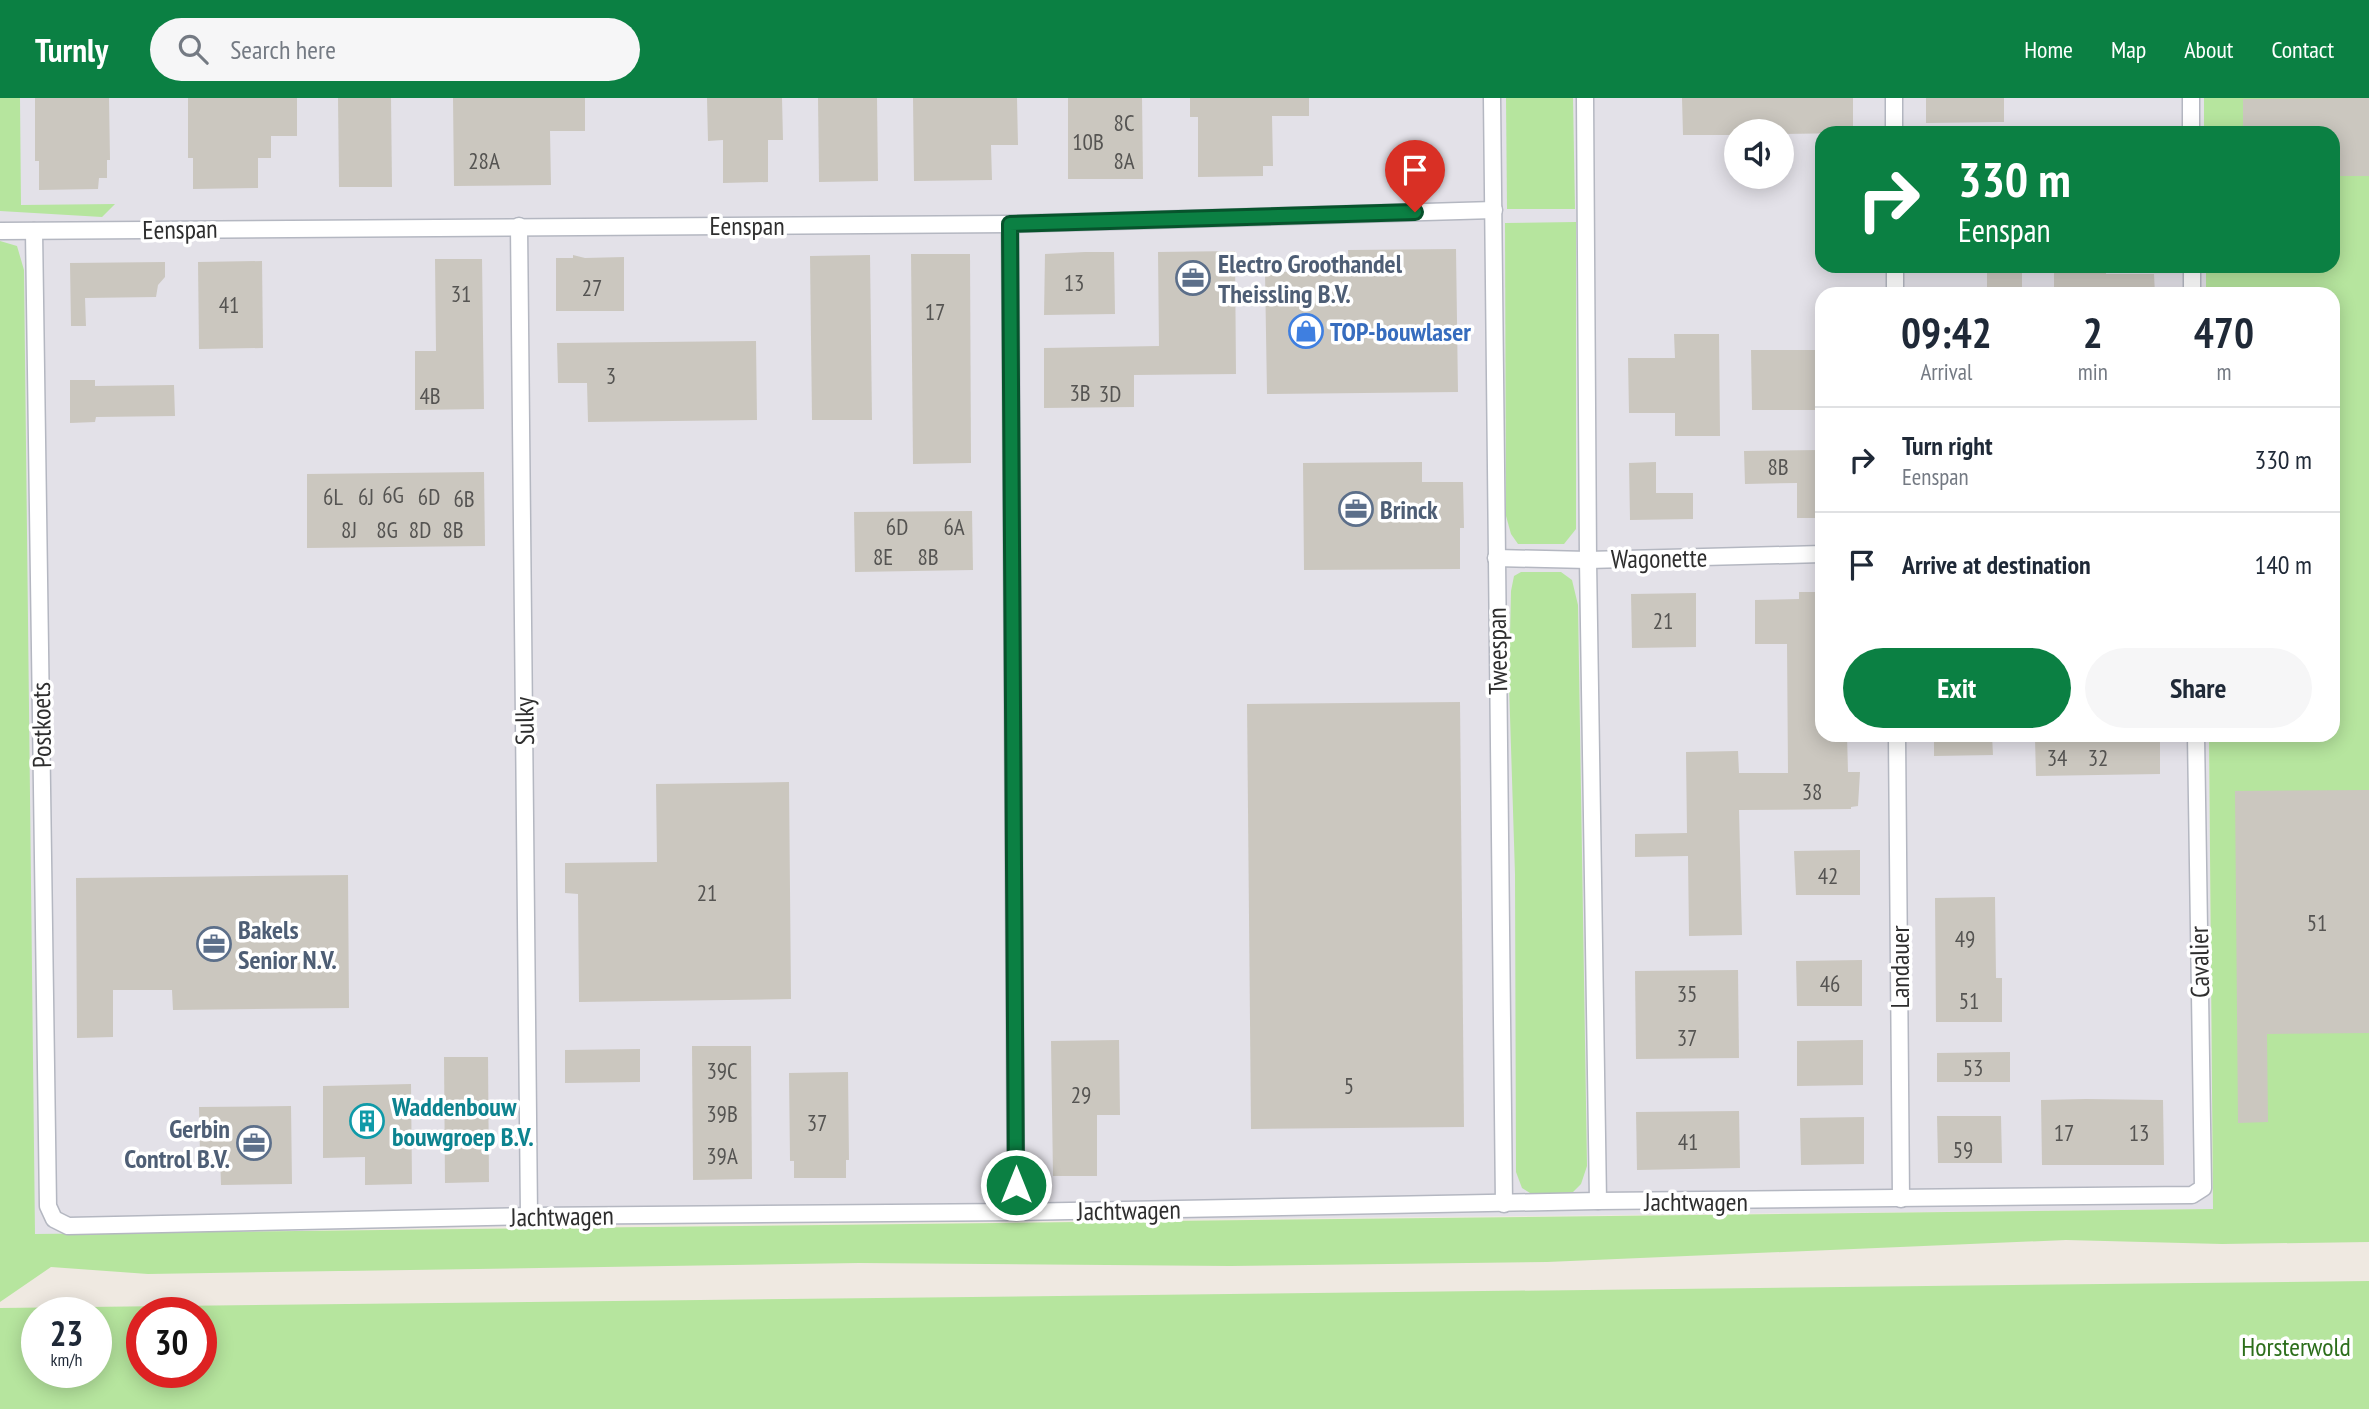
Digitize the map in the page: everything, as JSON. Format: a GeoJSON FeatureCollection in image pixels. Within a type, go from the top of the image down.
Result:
{"type":"FeatureCollection","features":[{"type":"Feature","properties":{"kind":"street","name":"Tweespan"},"geometry":{"type":"LineString","coordinates":[[1492,98],[1504,1203]]}},
{"type":"Feature","properties":{"kind":"street"},"geometry":{"type":"LineString","coordinates":[[1585,98],[1588,560],[1598,1201]]}},
{"type":"Feature","properties":{"kind":"street"},"geometry":{"type":"LineString","coordinates":[[1894,98],[1894,126]]}},
{"type":"Feature","properties":{"kind":"street"},"geometry":{"type":"LineString","coordinates":[[2191,98],[2191,126]]}},
{"type":"Feature","properties":{"kind":"street","name":"Eenspan"},"geometry":{"type":"LineString","coordinates":[[0,231],[1010,224],[1494,210]]}},
{"type":"Feature","properties":{"kind":"street"},"geometry":{"type":"LineString","coordinates":[[1010,224],[1016,1212]]}},
{"type":"Feature","properties":{"kind":"street","name":"Sulky"},"geometry":{"type":"LineString","coordinates":[[519,226],[529,1216]]}},
{"type":"Feature","properties":{"kind":"street","name":"Postkoets"},"geometry":{"type":"LineString","coordinates":[[34,231],[48,1206],[54,1219]]}},
{"type":"Feature","properties":{"kind":"street","name":"Wagonette"},"geometry":{"type":"LineString","coordinates":[[1496,558],[1588,560],[1815,554]]}},
{"type":"Feature","properties":{"kind":"street","name":"Landauer"},"geometry":{"type":"LineString","coordinates":[[1897,742],[1901,1199]]}},
{"type":"Feature","properties":{"kind":"street","name":"Cavalier"},"geometry":{"type":"LineString","coordinates":[[2196,742],[2203,1188]]}},
{"type":"Feature","properties":{"kind":"street","name":"Jachtwagen"},"geometry":{"type":"LineString","coordinates":[[54,1219],[68,1226],[529,1216],[1016,1212],[1598,1201],[2192,1195],[2203,1188]]}},
{"type":"Feature","properties":{"kind":"shaded area"},"geometry":{"type":"Polygon","coordinates":[[[0,98],[2204,98],[2204,126],[1815,126],[1815,273],[2206,273],[2206,287],[1815,287],[1815,742],[2209,742],[2213,1209],[530,1226],[25,1236],[0,360],[0,98]]]}},
{"type":"Feature","properties":{"kind":"green space"},"geometry":{"type":"Polygon","coordinates":[[[0,98],[20,98],[21,205],[115,204],[102,217],[0,211],[0,98]]]}},
{"type":"Feature","properties":{"kind":"green space"},"geometry":{"type":"Polygon","coordinates":[[[1506,98],[1573,98],[1575,209],[1507,209],[1506,98]]]}},
{"type":"Feature","properties":{"kind":"green space"},"geometry":{"type":"Polygon","coordinates":[[[2204,98],[2369,98],[2369,1242],[2222,1244],[2066,1240],[1547,1262],[1230,1266],[859,1263],[148,1274],[51,1267],[0,1302],[0,241],[17,246],[24,270],[35,1234],[2213,1209],[2209,742],[2340,742],[2340,287],[2206,287],[2206,273],[2340,273],[2340,126],[2204,126],[2204,98]]]}},
{"type":"Feature","properties":{"kind":"green space"},"geometry":{"type":"Polygon","coordinates":[[[1576,222],[1576,529],[1564,544],[1518,544],[1511,534],[1506,516],[1505,223],[1576,222]]]}},
{"type":"Feature","properties":{"kind":"green space"},"geometry":{"type":"Polygon","coordinates":[[[1521,572],[1561,572],[1572,580],[1578,605],[1587,1166],[1581,1184],[1571,1194],[1530,1193],[1522,1188],[1516,1172],[1515,874],[1509,684],[1511,591],[1514,576],[1521,572]]]}},
{"type":"Feature","properties":{"kind":"green space","name":"Horsterwold"},"geometry":{"type":"Polygon","coordinates":[[[2369,1281],[2369,1409],[0,1409],[0,1308],[21,1308],[21,1388],[112,1388],[112,1307],[126,1307],[126,1388],[217,1388],[217,1306],[2369,1281]]]}},
{"type":"Feature","properties":{"kind":"building"},"geometry":{"type":"Polygon","coordinates":[[[35,98],[109,98],[110,160],[107,160],[107,178],[99,178],[98,189],[39,190],[39,161],[35,161],[35,98]]]}},
{"type":"Feature","properties":{"kind":"building"},"geometry":{"type":"Polygon","coordinates":[[[188,98],[297,98],[297,136],[271,136],[271,158],[258,158],[258,188],[193,189],[193,158],[188,158],[188,98]]]}},
{"type":"Feature","properties":{"kind":"building"},"geometry":{"type":"Polygon","coordinates":[[[338,98],[391,98],[392,187],[339,187],[338,98]]]}},
{"type":"Feature","properties":{"kind":"building"},"geometry":{"type":"Polygon","coordinates":[[[453,98],[585,98],[585,131],[550,131],[551,185],[454,186],[453,98]]]}},
{"type":"Feature","properties":{"kind":"building"},"geometry":{"type":"Polygon","coordinates":[[[707,98],[782,98],[783,140],[768,140],[768,182],[723,183],[723,140],[708,141],[707,98]]]}},
{"type":"Feature","properties":{"kind":"building"},"geometry":{"type":"Polygon","coordinates":[[[818,98],[877,98],[878,181],[819,182],[818,98]]]}},
{"type":"Feature","properties":{"kind":"building"},"geometry":{"type":"Polygon","coordinates":[[[913,98],[1017,98],[1018,145],[991,145],[992,180],[914,181],[913,98]]]}},
{"type":"Feature","properties":{"kind":"building"},"geometry":{"type":"Polygon","coordinates":[[[1068,98],[1142,98],[1143,179],[1068,179],[1068,98]]]}},
{"type":"Feature","properties":{"kind":"building"},"geometry":{"type":"Polygon","coordinates":[[[1190,98],[1309,98],[1309,116],[1272,116],[1273,166],[1263,166],[1263,176],[1198,177],[1198,117],[1190,117],[1190,98]]]}},
{"type":"Feature","properties":{"kind":"building"},"geometry":{"type":"Polygon","coordinates":[[[1682,98],[1853,98],[1853,126],[1815,126],[1815,134],[1794,134],[1794,119],[1724,119],[1724,135],[1683,135],[1682,98]]]}},
{"type":"Feature","properties":{"kind":"building"},"geometry":{"type":"Polygon","coordinates":[[[1926,98],[2004,98],[2004,122],[1926,123],[1926,98]]]}},
{"type":"Feature","properties":{"kind":"building"},"geometry":{"type":"Polygon","coordinates":[[[2369,98],[2369,176],[2340,176],[2340,126],[2243,126],[2243,99],[2369,98]]]}},
{"type":"Feature","properties":{"kind":"building"},"geometry":{"type":"Polygon","coordinates":[[[1456,249],[1458,392],[1267,394],[1265,272],[1349,271],[1348,250],[1456,249]]]}},
{"type":"Feature","properties":{"kind":"building"},"geometry":{"type":"Polygon","coordinates":[[[1235,251],[1236,374],[1134,375],[1134,407],[1044,408],[1044,348],[1159,346],[1158,252],[1235,251]]]}},
{"type":"Feature","properties":{"kind":"building"},"geometry":{"type":"Polygon","coordinates":[[[1114,252],[1115,314],[1044,315],[1045,254],[1114,252]]]}},
{"type":"Feature","properties":{"kind":"building"},"geometry":{"type":"Polygon","coordinates":[[[911,254],[970,254],[971,463],[913,464],[911,254]]]}},
{"type":"Feature","properties":{"kind":"building"},"geometry":{"type":"Polygon","coordinates":[[[573,255],[585,258],[624,257],[624,311],[556,311],[556,258],[573,258],[573,255]]]}},
{"type":"Feature","properties":{"kind":"building"},"geometry":{"type":"Polygon","coordinates":[[[870,255],[872,420],[812,420],[810,256],[870,255]]]}},
{"type":"Feature","properties":{"kind":"building"},"geometry":{"type":"Polygon","coordinates":[[[435,259],[482,259],[484,409],[415,410],[415,351],[436,351],[435,259]]]}},
{"type":"Feature","properties":{"kind":"building"},"geometry":{"type":"Polygon","coordinates":[[[262,261],[263,348],[199,349],[198,262],[262,261]]]}},
{"type":"Feature","properties":{"kind":"building"},"geometry":{"type":"Polygon","coordinates":[[[165,262],[165,277],[158,285],[156,297],[85,298],[86,326],[71,326],[70,263],[165,262]]]}},
{"type":"Feature","properties":{"kind":"building"},"geometry":{"type":"Polygon","coordinates":[[[1987,273],[2022,273],[2022,287],[1987,287],[1987,273]]]}},
{"type":"Feature","properties":{"kind":"building"},"geometry":{"type":"Polygon","coordinates":[[[2054,273],[2154,274],[2155,287],[2054,287],[2054,273]]]}},
{"type":"Feature","properties":{"kind":"building"},"geometry":{"type":"Polygon","coordinates":[[[1674,334],[1719,334],[1720,436],[1675,436],[1675,413],[1629,413],[1628,358],[1675,358],[1674,334]]]}},
{"type":"Feature","properties":{"kind":"building"},"geometry":{"type":"Polygon","coordinates":[[[756,341],[757,420],[588,422],[587,383],[558,383],[557,343],[756,341]]]}},
{"type":"Feature","properties":{"kind":"building"},"geometry":{"type":"Polygon","coordinates":[[[1751,350],[1815,350],[1815,410],[1752,410],[1751,350]]]}},
{"type":"Feature","properties":{"kind":"building"},"geometry":{"type":"Polygon","coordinates":[[[70,380],[95,380],[95,386],[174,385],[175,416],[96,417],[95,422],[70,423],[70,380]]]}},
{"type":"Feature","properties":{"kind":"building"},"geometry":{"type":"Polygon","coordinates":[[[1815,450],[1815,518],[1797,518],[1797,483],[1745,484],[1744,451],[1815,450]]]}},
{"type":"Feature","properties":{"kind":"building"},"geometry":{"type":"Polygon","coordinates":[[[1422,462],[1422,482],[1463,482],[1464,528],[1460,528],[1460,569],[1304,570],[1303,463],[1422,462]]]}},
{"type":"Feature","properties":{"kind":"building"},"geometry":{"type":"Polygon","coordinates":[[[1656,462],[1656,493],[1693,493],[1693,519],[1630,520],[1629,463],[1656,462]]]}},
{"type":"Feature","properties":{"kind":"building"},"geometry":{"type":"Polygon","coordinates":[[[484,472],[485,546],[307,548],[307,474],[484,472]]]}},
{"type":"Feature","properties":{"kind":"building"},"geometry":{"type":"Polygon","coordinates":[[[972,511],[973,570],[855,572],[854,512],[972,511]]]}},
{"type":"Feature","properties":{"kind":"building"},"geometry":{"type":"Polygon","coordinates":[[[1799,592],[1815,592],[1815,742],[1847,742],[1848,772],[1860,772],[1858,806],[1851,809],[1739,810],[1742,935],[1689,936],[1688,856],[1635,857],[1635,834],[1687,833],[1686,752],[1738,751],[1739,773],[1788,773],[1787,644],[1755,644],[1755,600],[1799,599],[1799,592]]]}},
{"type":"Feature","properties":{"kind":"building"},"geometry":{"type":"Polygon","coordinates":[[[1696,593],[1696,647],[1632,648],[1631,594],[1696,593]]]}},
{"type":"Feature","properties":{"kind":"building"},"geometry":{"type":"Polygon","coordinates":[[[1460,702],[1464,1127],[1251,1129],[1247,704],[1460,702]]]}},
{"type":"Feature","properties":{"kind":"building"},"geometry":{"type":"Polygon","coordinates":[[[1934,742],[1992,742],[1993,755],[1934,756],[1934,742]]]}},
{"type":"Feature","properties":{"kind":"building"},"geometry":{"type":"Polygon","coordinates":[[[2035,742],[2160,742],[2160,774],[2036,776],[2035,742]]]}},
{"type":"Feature","properties":{"kind":"building"},"geometry":{"type":"Polygon","coordinates":[[[789,782],[791,999],[579,1002],[578,894],[565,893],[565,863],[657,862],[656,784],[789,782]]]}},
{"type":"Feature","properties":{"kind":"building"},"geometry":{"type":"Polygon","coordinates":[[[2369,790],[2369,1033],[2267,1034],[2268,1122],[2238,1123],[2235,791],[2369,790]]]}},
{"type":"Feature","properties":{"kind":"building"},"geometry":{"type":"Polygon","coordinates":[[[1860,850],[1860,895],[1796,895],[1794,851],[1860,850]]]}},
{"type":"Feature","properties":{"kind":"building"},"geometry":{"type":"Polygon","coordinates":[[[348,875],[349,1008],[173,1010],[172,990],[113,990],[113,1037],[77,1038],[76,878],[348,875]]]}},
{"type":"Feature","properties":{"kind":"building"},"geometry":{"type":"Polygon","coordinates":[[[1995,897],[1996,978],[2002,978],[2002,1022],[1936,1022],[1935,898],[1995,897]]]}},
{"type":"Feature","properties":{"kind":"building"},"geometry":{"type":"Polygon","coordinates":[[[1862,960],[1862,1006],[1797,1006],[1796,961],[1862,960]]]}},
{"type":"Feature","properties":{"kind":"building"},"geometry":{"type":"Polygon","coordinates":[[[1738,970],[1739,1058],[1636,1059],[1635,971],[1738,970]]]}},
{"type":"Feature","properties":{"kind":"building"},"geometry":{"type":"Polygon","coordinates":[[[1119,1040],[1120,1115],[1097,1115],[1097,1176],[1053,1176],[1051,1041],[1119,1040]]]}},
{"type":"Feature","properties":{"kind":"building"},"geometry":{"type":"Polygon","coordinates":[[[1863,1040],[1863,1085],[1797,1086],[1797,1041],[1863,1040]]]}},
{"type":"Feature","properties":{"kind":"building"},"geometry":{"type":"Polygon","coordinates":[[[692,1046],[751,1046],[752,1179],[693,1180],[692,1046]]]}},
{"type":"Feature","properties":{"kind":"building"},"geometry":{"type":"Polygon","coordinates":[[[640,1049],[640,1082],[565,1083],[565,1050],[640,1049]]]}},
{"type":"Feature","properties":{"kind":"building"},"geometry":{"type":"Polygon","coordinates":[[[2010,1052],[2010,1082],[1937,1082],[1937,1053],[2010,1052]]]}},
{"type":"Feature","properties":{"kind":"building"},"geometry":{"type":"Polygon","coordinates":[[[444,1057],[488,1057],[489,1182],[445,1183],[444,1057]]]}},
{"type":"Feature","properties":{"kind":"building"},"geometry":{"type":"Polygon","coordinates":[[[848,1072],[849,1160],[846,1160],[846,1178],[794,1178],[794,1161],[790,1161],[789,1073],[848,1072]]]}},
{"type":"Feature","properties":{"kind":"building","name":"Waddenbouw bouwgroep B.V."},"geometry":{"type":"Polygon","coordinates":[[[411,1084],[412,1184],[365,1185],[365,1157],[323,1158],[323,1086],[411,1084]]]}},
{"type":"Feature","properties":{"kind":"building"},"geometry":{"type":"Polygon","coordinates":[[[2041,1100],[2163,1100],[2164,1165],[2042,1165],[2041,1100]]]}},
{"type":"Feature","properties":{"kind":"building"},"geometry":{"type":"Polygon","coordinates":[[[291,1106],[292,1184],[221,1185],[220,1154],[200,1155],[199,1107],[291,1106]]]}},
{"type":"Feature","properties":{"kind":"building"},"geometry":{"type":"Polygon","coordinates":[[[1739,1111],[1740,1168],[1637,1170],[1636,1112],[1739,1111]]]}},
{"type":"Feature","properties":{"kind":"building"},"geometry":{"type":"Polygon","coordinates":[[[1937,1116],[2001,1116],[2002,1163],[1938,1163],[1937,1116]]]}},
{"type":"Feature","properties":{"kind":"building"},"geometry":{"type":"Polygon","coordinates":[[[1864,1117],[1864,1164],[1801,1165],[1800,1118],[1864,1117]]]}},
{"type":"Feature","properties":{"kind":"place","name":"Electro Groothandel Theissling B.V."},"geometry":{"type":"Point","coordinates":[1193,278]}},
{"type":"Feature","properties":{"kind":"place","name":"TOP-bouwlaser"},"geometry":{"type":"Point","coordinates":[1306,331]}},
{"type":"Feature","properties":{"kind":"place","name":"Brinck"},"geometry":{"type":"Point","coordinates":[1356,509]}},
{"type":"Feature","properties":{"kind":"place","name":"Bakels Senior N.V."},"geometry":{"type":"Point","coordinates":[214,944]}},
{"type":"Feature","properties":{"kind":"place","name":"Waddenbouw bouwgroep B.V."},"geometry":{"type":"Point","coordinates":[367,1121]}},
{"type":"Feature","properties":{"kind":"place","name":"Gerbin Control B.V."},"geometry":{"type":"Point","coordinates":[254,1143]}},
{"type":"Feature","properties":{"kind":"route"},"geometry":{"type":"LineString","coordinates":[[1016,1185],[1010,224],[1415,212]]}}]}
